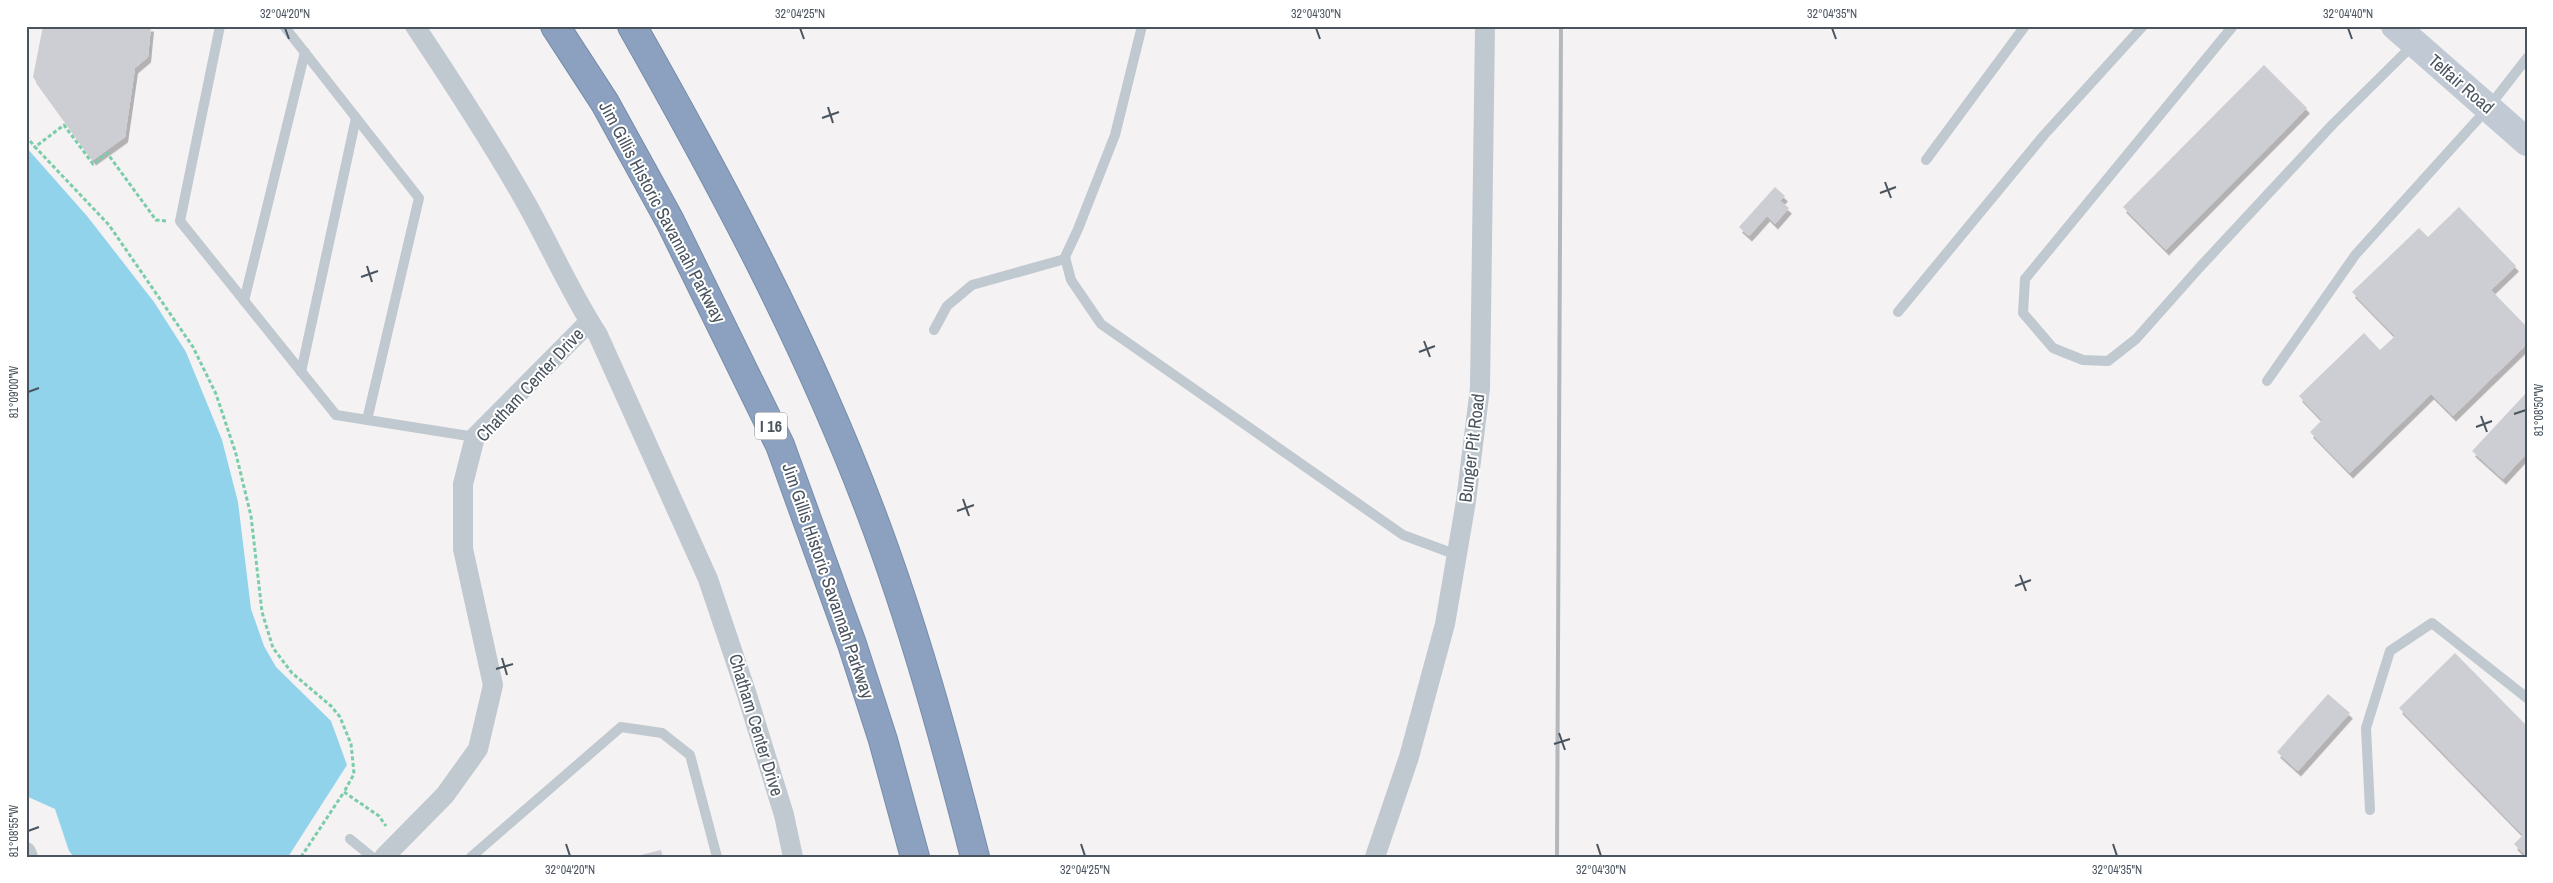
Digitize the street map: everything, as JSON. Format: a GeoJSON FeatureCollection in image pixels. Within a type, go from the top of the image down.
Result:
{"type":"FeatureCollection","features":[{"type":"Feature","properties":{"kind":"highway","name":"Jim Gillis Historic Savannah Parkway"},"geometry":{"type":"LineString","coordinates":[[555,26],[605,102],[670,221],[780,445],[852,644],[883,740],[915,857]]}},
{"type":"Feature","properties":{"kind":"highway"},"geometry":{"type":"LineString","coordinates":[[632,26],[707,159],[761,262],[816,381],[870,510],[908,619],[949,754],[975,857]]}},
{"type":"Feature","properties":{"kind":"street","name":"Chatham Center Drive"},"geometry":{"type":"LineString","coordinates":[[415,26],[456,87],[526,201],[589,322],[598,335],[708,579],[747,694],[784,815],[793,857]]}},
{"type":"Feature","properties":{"kind":"street","name":"Bunger Pit Road"},"geometry":{"type":"LineString","coordinates":[[1375,857],[1409,757],[1445,624],[1457,554],[1480,388],[1485,26]]}},
{"type":"Feature","properties":{"kind":"street","name":"Telfair Road"},"geometry":{"type":"LineString","coordinates":[[2405,35],[2527,142]]}},
{"type":"Feature","properties":{"kind":"street","name":"Chatham Center Drive"},"geometry":{"type":"LineString","coordinates":[[384,857],[445,795],[478,749],[493,685],[463,549],[463,484],[475,437],[589,322]]}},
{"type":"Feature","properties":{"kind":"street"},"geometry":{"type":"LineString","coordinates":[[26,852],[28,857]]}},
{"type":"Feature","properties":{"kind":"lane"},"geometry":{"type":"LineString","coordinates":[[220,26],[180,221],[336,415],[475,437]]}},
{"type":"Feature","properties":{"kind":"lane"},"geometry":{"type":"LineString","coordinates":[[284,26],[419,198],[367,420]]}},
{"type":"Feature","properties":{"kind":"lane"},"geometry":{"type":"LineString","coordinates":[[1142,26],[1115,135],[1065,259],[1071,280],[1101,324],[1403,535],[1457,554]]}},
{"type":"Feature","properties":{"kind":"lane"},"geometry":{"type":"LineString","coordinates":[[1926,160],[2025,26]]}},
{"type":"Feature","properties":{"kind":"lane"},"geometry":{"type":"LineString","coordinates":[[1898,312],[2044,136],[2143,26]]}},
{"type":"Feature","properties":{"kind":"lane"},"geometry":{"type":"LineString","coordinates":[[2233,26],[2025,279],[2023,313],[2053,348],[2083,360],[2108,360],[2136,339],[2326,131],[2405,35]]}},
{"type":"Feature","properties":{"kind":"lane"},"geometry":{"type":"LineString","coordinates":[[244,301],[305,52]]}},
{"type":"Feature","properties":{"kind":"lane"},"geometry":{"type":"LineString","coordinates":[[2266,381],[2356,254],[2488,108],[2527,58]]}},
{"type":"Feature","properties":{"kind":"lane"},"geometry":{"type":"LineString","coordinates":[[302,372],[356,118]]}},
{"type":"Feature","properties":{"kind":"lane"},"geometry":{"type":"LineString","coordinates":[[934,330],[947,306],[972,285],[1065,259]]}},
{"type":"Feature","properties":{"kind":"lane"},"geometry":{"type":"LineString","coordinates":[[2370,810],[2366,728],[2390,651],[2432,623],[2527,698]]}},
{"type":"Feature","properties":{"kind":"lane"},"geometry":{"type":"LineString","coordinates":[[471,857],[621,727],[662,733],[690,755],[717,857]]}},
{"type":"Feature","properties":{"kind":"lane"},"geometry":{"type":"LineString","coordinates":[[350,839],[372,857]]}},
{"type":"Feature","properties":{"kind":"path"},"geometry":{"type":"LineString","coordinates":[[35,147],[64,125],[93,164],[106,152],[156,220],[180,221]]}},
{"type":"Feature","properties":{"kind":"path"},"geometry":{"type":"LineString","coordinates":[[26,136],[108,225],[193,347],[216,394],[236,454],[249,507],[262,612],[273,648],[292,673],[332,706],[340,717],[350,744],[354,763],[354,774],[344,792]]}},
{"type":"Feature","properties":{"kind":"water"},"geometry":{"type":"Polygon","coordinates":[[[26,147],[87,216],[154,302],[186,352],[222,440],[238,502],[251,609],[264,646],[276,667],[331,721],[347,765],[288,857],[74,857],[69,851],[55,809],[26,796],[26,147]]]}},
{"type":"Feature","properties":{"kind":"building"},"geometry":{"type":"Polygon","coordinates":[[[43,26],[151,26],[148,57],[135,68],[125,137],[93,160],[33,77],[43,26]]]}},
{"type":"Feature","properties":{"kind":"building"},"geometry":{"type":"Polygon","coordinates":[[[2264,65],[2307,108],[2166,250],[2123,207],[2264,65]]]}},
{"type":"Feature","properties":{"kind":"building"},"geometry":{"type":"Polygon","coordinates":[[[1775,187],[1785,196],[1780,201],[1789,208],[1775,224],[1767,216],[1749,236],[1739,227],[1775,187]]]}},
{"type":"Feature","properties":{"kind":"building"},"geometry":{"type":"Polygon","coordinates":[[[2459,207],[2516,266],[2491,290],[2527,327],[2527,344],[2453,416],[2431,394],[2350,473],[2310,432],[2322,420],[2299,396],[2364,333],[2380,350],[2395,336],[2352,292],[2419,228],[2428,237],[2459,207]]]}},
{"type":"Feature","properties":{"kind":"building"},"geometry":{"type":"Polygon","coordinates":[[[2527,392],[2527,453],[2503,479],[2472,451],[2527,392]]]}},
{"type":"Feature","properties":{"kind":"building"},"geometry":{"type":"Polygon","coordinates":[[[2455,653],[2527,726],[2527,857],[2514,844],[2523,835],[2399,708],[2455,653]]]}},
{"type":"Feature","properties":{"kind":"building"},"geometry":{"type":"Polygon","coordinates":[[[2328,694],[2350,713],[2298,771],[2277,752],[2328,694]]]}},
{"type":"Feature","properties":{"kind":"building"},"geometry":{"type":"Polygon","coordinates":[[[661,850],[663,857],[637,857],[637,856],[661,850]]]}},
{"type":"Feature","properties":{"kind":"railway"},"geometry":{"type":"LineString","coordinates":[[1557,857],[1561,26]]}}]}
